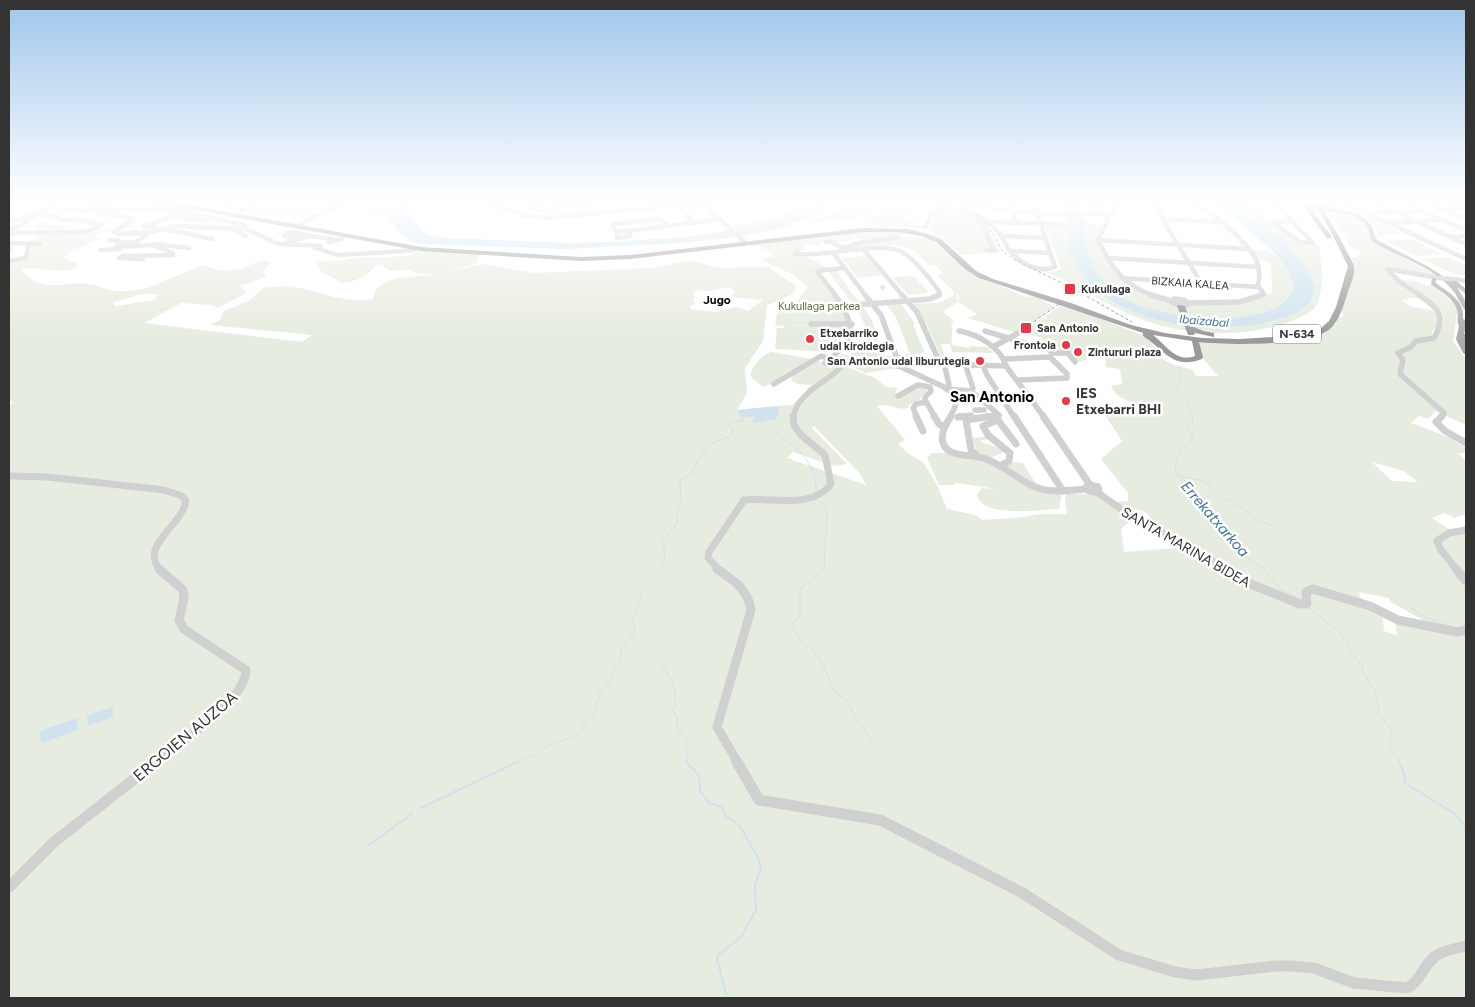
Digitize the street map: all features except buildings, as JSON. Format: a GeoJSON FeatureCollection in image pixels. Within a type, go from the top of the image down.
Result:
{"type":"FeatureCollection","features":[{"type":"Feature","properties":{"kind":"highway","name":"N-634"},"geometry":{"type":"LineString","coordinates":[[405,246],[581,258],[630,256],[712,246]]}},
{"type":"Feature","properties":{"kind":"highway"},"geometry":{"type":"LineString","coordinates":[[405,246],[430,250],[580,259],[623,258],[706,248],[745,246]]}},
{"type":"Feature","properties":{"kind":"highway","name":"N-634"},"geometry":{"type":"LineString","coordinates":[[946,246],[963,266],[983,278],[1067,304],[1126,326],[1169,336],[1218,341],[1285,339],[1310,334],[1326,328],[1334,320],[1350,271],[1349,262],[1339,246]]}},
{"type":"Feature","properties":{"kind":"highway","name":"N-634"},"geometry":{"type":"LineString","coordinates":[[951,246],[967,265],[986,277],[1144,329],[1198,338],[1266,338],[1306,332],[1322,327],[1329,319],[1346,270],[1340,246]]}},
{"type":"Feature","properties":{"kind":"highway","name":"N-634"},"geometry":{"type":"LineString","coordinates":[[1342,252],[1344,246]]}},
{"type":"Feature","properties":{"kind":"highway"},"geometry":{"type":"LineString","coordinates":[[1126,326],[1152,338],[1168,355],[1192,360],[1199,357],[1184,305]]}},
{"type":"Feature","properties":{"kind":"highway"},"geometry":{"type":"LineString","coordinates":[[1082,308],[1125,322],[1172,331],[1183,331],[1189,327]]}},
{"type":"Feature","properties":{"kind":"highway"},"geometry":{"type":"LineString","coordinates":[[1189,327],[1208,335],[1267,336],[1322,327]]}},
{"type":"Feature","properties":{"kind":"highway"},"geometry":{"type":"LineString","coordinates":[[1161,346],[1163,341],[1169,339],[1218,341]]}},
{"type":"Feature","properties":{"kind":"main road"},"geometry":{"type":"LineString","coordinates":[[1384,246],[1456,285],[1466,296]]}},
{"type":"Feature","properties":{"kind":"main road"},"geometry":{"type":"LineString","coordinates":[[1391,246],[1409,256],[1455,289],[1463,299],[1466,308]]}},
{"type":"Feature","properties":{"kind":"main road"},"geometry":{"type":"LineString","coordinates":[[1435,274],[1446,276],[1466,292]]}},
{"type":"Feature","properties":{"kind":"main road"},"geometry":{"type":"LineString","coordinates":[[1435,274],[1433,283],[1451,296],[1460,307],[1462,315],[1460,322],[1463,327]]}},
{"type":"Feature","properties":{"kind":"main road"},"geometry":{"type":"LineString","coordinates":[[1466,316],[1459,341],[1466,353]]}},
{"type":"Feature","properties":{"kind":"main road"},"geometry":{"type":"LineString","coordinates":[[1466,337],[1466,345]]}},
{"type":"Feature","properties":{"kind":"street"},"geometry":{"type":"LineString","coordinates":[[122,246],[116,248],[135,246]]}},
{"type":"Feature","properties":{"kind":"street"},"geometry":{"type":"LineString","coordinates":[[102,250],[136,246]]}},
{"type":"Feature","properties":{"kind":"street"},"geometry":{"type":"LineString","coordinates":[[144,258],[173,255],[173,252],[155,246]]}},
{"type":"Feature","properties":{"kind":"street"},"geometry":{"type":"LineString","coordinates":[[178,246],[189,248]]}},
{"type":"Feature","properties":{"kind":"street"},"geometry":{"type":"LineString","coordinates":[[304,246],[316,247],[327,253],[346,255],[414,250]]}},
{"type":"Feature","properties":{"kind":"street"},"geometry":{"type":"LineString","coordinates":[[838,246],[846,250],[888,249],[900,251],[940,293],[933,298],[842,306]]}},
{"type":"Feature","properties":{"kind":"street"},"geometry":{"type":"LineString","coordinates":[[798,252],[795,254],[835,255],[853,246]]}},
{"type":"Feature","properties":{"kind":"street"},"geometry":{"type":"LineString","coordinates":[[846,250],[853,246]]}},
{"type":"Feature","properties":{"kind":"street"},"geometry":{"type":"LineString","coordinates":[[991,246],[993,250]]}},
{"type":"Feature","properties":{"kind":"street"},"geometry":{"type":"LineString","coordinates":[[1007,246],[1011,252],[1037,268],[1048,270],[1055,267],[1048,246]]}},
{"type":"Feature","properties":{"kind":"street"},"geometry":{"type":"LineString","coordinates":[[1101,246],[1121,278],[1143,292],[1172,300],[1174,304],[1184,305],[1239,302],[1262,295],[1264,293],[1259,287],[1259,268],[1246,246]]}},
{"type":"Feature","properties":{"kind":"street"},"geometry":{"type":"LineString","coordinates":[[1178,246],[1201,284]]}},
{"type":"Feature","properties":{"kind":"street"},"geometry":{"type":"LineString","coordinates":[[1195,246],[1249,249]]}},
{"type":"Feature","properties":{"kind":"street"},"geometry":{"type":"LineString","coordinates":[[1439,246],[1466,259]]}},
{"type":"Feature","properties":{"kind":"street"},"geometry":{"type":"LineString","coordinates":[[9,261],[26,258],[28,247]]}},
{"type":"Feature","properties":{"kind":"street"},"geometry":{"type":"LineString","coordinates":[[864,250],[922,320],[942,363],[949,385],[946,389]]}},
{"type":"Feature","properties":{"kind":"street"},"geometry":{"type":"LineString","coordinates":[[1011,252],[1051,254]]}},
{"type":"Feature","properties":{"kind":"street"},"geometry":{"type":"LineString","coordinates":[[1456,254],[1466,254]]}},
{"type":"Feature","properties":{"kind":"street"},"geometry":{"type":"LineString","coordinates":[[835,255],[885,321],[901,363],[953,394],[957,401],[942,433],[944,445],[951,451],[977,456],[1000,466],[1033,486],[1063,491],[1088,487],[1005,362],[993,348],[974,333],[960,331]]}},
{"type":"Feature","properties":{"kind":"street"},"geometry":{"type":"LineString","coordinates":[[1107,258],[1259,268]]}},
{"type":"Feature","properties":{"kind":"street"},"geometry":{"type":"LineString","coordinates":[[828,361],[849,342],[853,331],[852,324],[842,306],[817,271],[844,268]]}},
{"type":"Feature","properties":{"kind":"street"},"geometry":{"type":"LineString","coordinates":[[1466,280],[1435,274],[1424,276],[1393,268],[1388,269],[1395,277],[1436,308],[1441,318],[1441,325],[1434,338],[1416,341],[1411,347],[1398,352],[1403,360],[1400,374],[1444,413],[1436,422],[1445,431],[1466,443]]}},
{"type":"Feature","properties":{"kind":"street","name":"BIZKAIA KALEA"},"geometry":{"type":"LineString","coordinates":[[1121,278],[1259,287]]}},
{"type":"Feature","properties":{"kind":"street"},"geometry":{"type":"LineString","coordinates":[[811,324],[852,324]]}},
{"type":"Feature","properties":{"kind":"street"},"geometry":{"type":"LineString","coordinates":[[985,330],[1038,347],[1048,348],[1051,355],[1067,374],[1067,378],[1018,380]]}},
{"type":"Feature","properties":{"kind":"street"},"geometry":{"type":"LineString","coordinates":[[993,348],[1018,333]]}},
{"type":"Feature","properties":{"kind":"street"},"geometry":{"type":"LineString","coordinates":[[901,363],[983,365],[1068,353],[1072,362]]}},
{"type":"Feature","properties":{"kind":"street"},"geometry":{"type":"LineString","coordinates":[[774,384],[821,356],[828,361],[844,365],[806,395],[797,403],[792,411],[792,421],[802,438],[826,455],[830,488],[824,494],[807,499],[744,500],[709,552],[708,558],[711,563],[739,584],[750,602],[751,610],[717,727],[759,800],[880,820],[1021,892],[1119,955],[1175,972],[1196,975],[1275,966],[1292,966],[1314,968],[1354,983],[1406,988],[1414,985],[1426,965],[1438,954],[1466,946]]}},
{"type":"Feature","properties":{"kind":"street"},"geometry":{"type":"LineString","coordinates":[[964,364],[973,388],[971,391]]}},
{"type":"Feature","properties":{"kind":"street"},"geometry":{"type":"LineString","coordinates":[[983,365],[987,375],[1063,491]]}},
{"type":"Feature","properties":{"kind":"street"},"geometry":{"type":"LineString","coordinates":[[898,396],[916,386],[924,385],[932,389],[925,397],[926,402],[939,424],[944,427]]}},
{"type":"Feature","properties":{"kind":"street"},"geometry":{"type":"LineString","coordinates":[[946,389],[971,391],[977,399],[996,414],[1016,444]]}},
{"type":"Feature","properties":{"kind":"street"},"geometry":{"type":"LineString","coordinates":[[923,431],[913,408],[916,404],[926,402]]}},
{"type":"Feature","properties":{"kind":"street"},"geometry":{"type":"LineString","coordinates":[[975,410],[983,413]]}},
{"type":"Feature","properties":{"kind":"street"},"geometry":{"type":"LineString","coordinates":[[958,416],[983,413],[996,414]]}},
{"type":"Feature","properties":{"kind":"street"},"geometry":{"type":"LineString","coordinates":[[977,456],[971,450],[966,421],[983,413]]}},
{"type":"Feature","properties":{"kind":"street"},"geometry":{"type":"LineString","coordinates":[[996,414],[983,426],[989,438],[1005,447],[1010,453],[1009,460],[1000,466]]}},
{"type":"Feature","properties":{"kind":"street"},"geometry":{"type":"LineString","coordinates":[[960,454],[971,450]]}},
{"type":"Feature","properties":{"kind":"street","name":"ERGOIEN AUZOA"},"geometry":{"type":"LineString","coordinates":[[9,476],[48,477],[164,490],[182,496],[186,501],[183,514],[157,545],[153,553],[154,560],[157,566],[183,590],[184,597],[179,616],[180,624],[214,650],[240,665],[246,670],[246,678],[241,690],[224,708],[54,842],[9,887]]}},
{"type":"Feature","properties":{"kind":"street","name":"SANTA MARINA BIDEA"},"geometry":{"type":"LineString","coordinates":[[1088,487],[1143,525],[1193,547],[1243,581],[1300,604],[1307,604],[1306,592],[1313,589],[1370,606],[1398,620],[1457,632],[1466,630]]}},
{"type":"Feature","properties":{"kind":"street"},"geometry":{"type":"LineString","coordinates":[[1466,530],[1449,533],[1437,542],[1441,550],[1466,581]]}},
{"type":"Feature","properties":{"kind":"green space"},"geometry":{"type":"Polygon","coordinates":[[[30,246],[82,246],[70,251],[71,254],[63,257],[79,265],[73,269],[59,271],[21,270],[38,283],[54,285],[81,283],[114,291],[148,288],[202,265],[221,271],[240,269],[263,260],[271,263],[263,272],[266,275],[264,278],[240,286],[247,293],[217,308],[213,305],[181,303],[144,323],[302,342],[312,335],[210,325],[220,320],[224,311],[250,300],[263,288],[294,287],[334,297],[365,300],[374,298],[376,290],[390,280],[438,274],[419,274],[408,270],[390,271],[380,264],[361,277],[343,283],[320,271],[317,263],[352,258],[409,256],[418,250],[480,254],[476,263],[452,271],[483,264],[534,273],[653,268],[689,260],[719,268],[767,266],[796,286],[793,294],[767,305],[763,341],[745,368],[747,393],[737,410],[741,417],[779,414],[778,406],[792,405],[812,385],[798,384],[792,381],[791,377],[816,360],[829,365],[834,362],[875,378],[886,387],[898,388],[895,393],[897,394],[919,388],[927,389],[919,400],[909,405],[908,408],[904,409],[885,405],[877,406],[905,440],[898,444],[909,454],[923,462],[937,485],[947,509],[975,515],[982,520],[1042,514],[1067,514],[1066,493],[1098,495],[1132,519],[1121,529],[1124,552],[1177,548],[1169,536],[1149,526],[1149,515],[1145,512],[1115,502],[1128,501],[1128,493],[1101,459],[1122,441],[1105,415],[1133,403],[1117,395],[1111,386],[1122,384],[1120,369],[1106,367],[1105,358],[1090,357],[1084,361],[1077,362],[1068,351],[1055,351],[1051,345],[1034,344],[1043,338],[1025,333],[1023,335],[968,318],[978,314],[958,303],[959,299],[956,291],[958,302],[944,311],[955,322],[951,324],[952,345],[969,348],[970,346],[987,347],[993,353],[952,352],[950,344],[941,344],[946,361],[943,361],[928,327],[914,304],[938,303],[953,296],[954,292],[937,276],[943,273],[937,266],[928,264],[912,250],[902,246],[939,246],[972,274],[1015,292],[1020,296],[1038,297],[1054,307],[1025,328],[1042,318],[1047,319],[1045,316],[1060,306],[1083,312],[1145,336],[1150,340],[1162,358],[1174,365],[1192,369],[1196,376],[1218,376],[1199,354],[1195,342],[1252,341],[1315,333],[1332,324],[1335,325],[1338,318],[1344,316],[1341,311],[1356,268],[1351,258],[1361,255],[1360,252],[1348,246],[1382,246],[1438,276],[1384,267],[1403,280],[1415,281],[1430,287],[1429,284],[1432,285],[1458,307],[1453,341],[1466,359],[1466,425],[1436,411],[1428,419],[1419,416],[1411,423],[1448,437],[1466,448],[1466,453],[1459,453],[1466,462],[1466,514],[1454,518],[1445,513],[1432,518],[1455,533],[1466,532],[1466,998],[9,998],[9,408],[13,401],[9,401],[9,263],[27,259],[30,246]],[[729,287],[709,291],[699,290],[693,293],[695,303],[690,307],[691,309],[716,312],[736,307],[748,311],[763,300],[734,297],[732,296],[735,291],[729,287]],[[143,294],[114,302],[113,305],[116,306],[155,300],[158,294],[143,294]],[[1401,300],[1412,307],[1437,311],[1438,324],[1431,334],[1433,337],[1440,329],[1443,314],[1439,308],[1426,300],[1401,300]],[[814,426],[812,428],[847,464],[834,466],[793,452],[787,458],[866,485],[861,475],[814,426]],[[1372,462],[1392,481],[1418,482],[1404,471],[1372,462]],[[1359,592],[1363,607],[1383,618],[1384,631],[1397,635],[1395,623],[1419,629],[1428,623],[1391,602],[1389,598],[1359,592]]]}},
{"type":"Feature","properties":{"kind":"green space","name":"Kukullaga parkea"},"geometry":{"type":"Polygon","coordinates":[[[751,246],[803,246],[805,250],[799,251],[799,253],[830,269],[818,270],[852,324],[787,326],[847,326],[843,340],[833,352],[775,349],[777,328],[784,328],[785,326],[775,325],[778,308],[789,307],[794,304],[807,286],[792,274],[761,260],[773,256],[775,253],[760,247],[751,246]]]}},
{"type":"Feature","properties":{"kind":"green space"},"geometry":{"type":"Polygon","coordinates":[[[855,246],[875,246],[875,246],[854,248],[855,246]]]}},
{"type":"Feature","properties":{"kind":"green space"},"geometry":{"type":"Polygon","coordinates":[[[953,246],[997,246],[1001,252],[962,255],[953,246]]]}},
{"type":"Feature","properties":{"kind":"green space"},"geometry":{"type":"Polygon","coordinates":[[[1052,246],[1075,246],[1080,268],[1087,282],[1111,299],[1135,311],[1160,319],[1211,327],[1244,326],[1278,319],[1295,313],[1311,276],[1288,246],[1319,246],[1320,248],[1322,284],[1314,309],[1310,313],[1282,325],[1243,332],[1223,333],[1183,330],[1146,321],[1132,316],[1041,270],[1049,272],[1061,269],[1052,246]]]}},
{"type":"Feature","properties":{"kind":"green space"},"geometry":{"type":"Polygon","coordinates":[[[1085,246],[1103,246],[1121,278],[1177,307],[1249,302],[1272,293],[1271,264],[1258,259],[1253,250],[1269,250],[1281,262],[1294,287],[1285,301],[1277,307],[1261,313],[1241,317],[1194,317],[1148,308],[1128,301],[1106,285],[1091,262],[1085,246]]]}},
{"type":"Feature","properties":{"kind":"green space"},"geometry":{"type":"Polygon","coordinates":[[[1396,246],[1425,246],[1442,254],[1417,256],[1396,246]]]}},
{"type":"Feature","properties":{"kind":"green space"},"geometry":{"type":"Polygon","coordinates":[[[866,256],[883,275],[857,278],[842,258],[866,256]]]}},
{"type":"Feature","properties":{"kind":"green space"},"geometry":{"type":"Polygon","coordinates":[[[1448,257],[1466,266],[1466,275],[1457,275],[1422,259],[1448,257]]]}},
{"type":"Feature","properties":{"kind":"green space"},"geometry":{"type":"Polygon","coordinates":[[[827,270],[836,270],[853,295],[861,303],[853,304],[827,270]]]}},
{"type":"Feature","properties":{"kind":"green space"},"geometry":{"type":"Polygon","coordinates":[[[913,276],[928,291],[927,293],[908,295],[892,277],[913,276]]]}},
{"type":"Feature","properties":{"kind":"green space"},"geometry":{"type":"Polygon","coordinates":[[[901,303],[915,324],[913,324],[924,352],[921,353],[923,360],[911,359],[902,355],[910,354],[896,317],[886,304],[901,303]]]}},
{"type":"Feature","properties":{"kind":"green space"},"geometry":{"type":"Polygon","coordinates":[[[856,307],[863,307],[872,320],[882,355],[857,364],[867,364],[878,357],[892,356],[886,363],[896,368],[865,373],[837,359],[848,362],[837,358],[843,354],[850,356],[863,339],[864,336],[856,335],[857,328],[865,328],[865,325],[856,307]]]}},
{"type":"Feature","properties":{"kind":"green space"},"geometry":{"type":"Polygon","coordinates":[[[771,352],[812,359],[763,387],[750,374],[761,358],[771,352]]]}},
{"type":"Feature","properties":{"kind":"green space"},"geometry":{"type":"Polygon","coordinates":[[[985,437],[988,439],[980,441],[1005,451],[991,458],[977,453],[974,449],[976,449],[972,438],[985,437]]]}},
{"type":"Feature","properties":{"kind":"green space"},"geometry":{"type":"Polygon","coordinates":[[[944,451],[993,465],[1015,480],[1033,489],[1062,494],[1059,509],[1000,510],[989,507],[981,502],[977,495],[982,488],[998,489],[956,483],[954,485],[939,485],[927,458],[931,453],[945,453],[944,451]]]}},
{"type":"Feature","properties":{"kind":"green space"},"geometry":{"type":"Polygon","coordinates":[[[1012,462],[1023,463],[1036,484],[1006,466],[1012,462]]]}},
{"type":"Feature","properties":{"kind":"water"},"geometry":{"type":"Polygon","coordinates":[[[480,246],[625,246],[567,249],[480,246]]]}},
{"type":"Feature","properties":{"kind":"water","name":"Ibaizabal"},"geometry":{"type":"Polygon","coordinates":[[[1069,246],[1086,246],[1091,262],[1100,277],[1115,292],[1129,301],[1148,308],[1194,317],[1241,317],[1261,313],[1277,307],[1285,301],[1294,287],[1281,261],[1267,246],[1288,246],[1311,276],[1315,289],[1307,304],[1298,312],[1271,321],[1227,327],[1202,327],[1178,324],[1154,319],[1131,311],[1111,300],[1088,281],[1081,272],[1069,246]]]}},
{"type":"Feature","properties":{"kind":"water"},"geometry":{"type":"Polygon","coordinates":[[[778,406],[779,414],[775,420],[754,423],[752,421],[755,417],[741,417],[737,410],[778,406]]]}},
{"type":"Feature","properties":{"kind":"water"},"geometry":{"type":"Polygon","coordinates":[[[113,707],[113,717],[88,726],[87,716],[113,707]]]}},
{"type":"Feature","properties":{"kind":"water"},"geometry":{"type":"Polygon","coordinates":[[[77,718],[78,730],[41,743],[40,731],[77,718]]]}},
{"type":"Feature","properties":{"kind":"waterway","name":"Errekatxarkoa"},"geometry":{"type":"LineString","coordinates":[[1179,367],[1181,379],[1177,389],[1178,393],[1186,400],[1193,418],[1192,423],[1187,426],[1193,439],[1180,450],[1181,454],[1177,458],[1175,473],[1183,477],[1206,481],[1210,488],[1226,500],[1245,509],[1251,516],[1272,526]]}},
{"type":"Feature","properties":{"kind":"waterway"},"geometry":{"type":"LineString","coordinates":[[544,748],[580,733],[586,721],[593,715],[601,690],[607,686],[616,665],[620,662],[622,648],[635,630],[633,618],[642,596],[637,592],[664,564],[665,552],[662,541],[678,523],[676,515],[681,504],[680,480],[693,472],[693,468],[710,444],[731,436],[733,431],[729,424],[744,419],[744,417]]}},
{"type":"Feature","properties":{"kind":"waterway"},"geometry":{"type":"LineString","coordinates":[[761,422],[806,459],[815,479],[816,493]]}},
{"type":"Feature","properties":{"kind":"waterway","name":"Errekatxarkoa"},"geometry":{"type":"LineString","coordinates":[[1179,477],[1198,503],[1217,517],[1224,530],[1239,543],[1237,545],[1242,554],[1263,568],[1280,589],[1298,598]]}},
{"type":"Feature","properties":{"kind":"waterway"},"geometry":{"type":"LineString","coordinates":[[821,501],[827,510],[824,570],[800,589],[800,616],[791,624],[800,641],[812,649],[822,663],[835,693],[846,699],[858,721],[872,740]]}},
{"type":"Feature","properties":{"kind":"waterway","name":"Errekatxarkoa"},"geometry":{"type":"LineString","coordinates":[[1408,606],[1427,618],[1450,626]]}},
{"type":"Feature","properties":{"kind":"waterway","name":"Errekatxarkoa"},"geometry":{"type":"LineString","coordinates":[[1309,608],[1340,633],[1348,643],[1349,650],[1363,667],[1362,671],[1375,691],[1378,702],[1378,714],[1391,729],[1390,748],[1400,763]]}},
{"type":"Feature","properties":{"kind":"waterway"},"geometry":{"type":"LineString","coordinates":[[632,638],[657,660],[671,679],[676,700],[673,711],[678,720],[677,727],[686,740],[687,763]]}},
{"type":"Feature","properties":{"kind":"waterway"},"geometry":{"type":"LineString","coordinates":[[515,763],[534,754]]}},
{"type":"Feature","properties":{"kind":"waterway"},"geometry":{"type":"LineString","coordinates":[[421,808],[517,762]]}},
{"type":"Feature","properties":{"kind":"waterway","name":"Errekatxarkoa"},"geometry":{"type":"LineString","coordinates":[[1399,762],[1404,773],[1405,783],[1455,814],[1466,827]]}},
{"type":"Feature","properties":{"kind":"waterway"},"geometry":{"type":"LineString","coordinates":[[687,763],[698,774],[700,791],[709,803],[722,807],[726,816],[741,827]]}},
{"type":"Feature","properties":{"kind":"waterway"},"geometry":{"type":"LineString","coordinates":[[369,845],[412,814]]}},
{"type":"Feature","properties":{"kind":"waterway"},"geometry":{"type":"LineString","coordinates":[[727,998],[717,959],[718,955],[741,937],[756,910],[755,885],[761,868],[758,858],[741,828]]}},
{"type":"Feature","properties":{"kind":"tunnel"},"geometry":{"type":"LineString","coordinates":[[881,286],[884,289]]}},
{"type":"Feature","properties":{"kind":"railway"},"geometry":{"type":"LineString","coordinates":[[1000,246],[1013,259],[1076,290],[1132,322]]}},
{"type":"Feature","properties":{"kind":"railway"},"geometry":{"type":"LineString","coordinates":[[1025,328],[1059,304]]}},
{"type":"Feature","properties":{"kind":"place","name":"Kukullaga"},"geometry":{"type":"Point","coordinates":[1070,289]}},
{"type":"Feature","properties":{"kind":"place","name":"San Antonio"},"geometry":{"type":"Point","coordinates":[1026,328]}},
{"type":"Feature","properties":{"kind":"place","name":"Etxebarriko udal kiroldegia"},"geometry":{"type":"Point","coordinates":[810,339]}},
{"type":"Feature","properties":{"kind":"place","name":"Frontoia"},"geometry":{"type":"Point","coordinates":[1066,345]}},
{"type":"Feature","properties":{"kind":"place","name":"Zintururi plaza"},"geometry":{"type":"Point","coordinates":[1078,352]}},
{"type":"Feature","properties":{"kind":"place","name":"San Antonio udal liburutegia"},"geometry":{"type":"Point","coordinates":[980,361]}},
{"type":"Feature","properties":{"kind":"place","name":"IES Etxebarri BHI"},"geometry":{"type":"Point","coordinates":[1066,401]}},
{"type":"Feature","properties":{"kind":"district","name":"Jugo"},"geometry":{"type":"Point","coordinates":[717,300]}},
{"type":"Feature","properties":{"kind":"district","name":"San Antonio"},"geometry":{"type":"Point","coordinates":[992,397]}}]}
